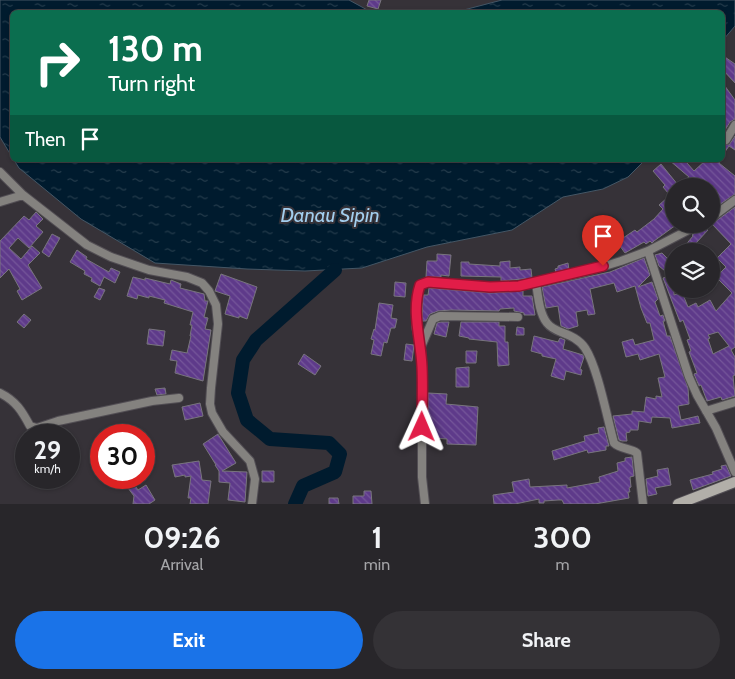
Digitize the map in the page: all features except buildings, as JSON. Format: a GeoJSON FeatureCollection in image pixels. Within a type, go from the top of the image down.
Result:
{"type":"FeatureCollection","features":[{"type":"Feature","properties":{"kind":"main road"},"geometry":{"type":"LineString","coordinates":[[680,504],[735,482]]}},
{"type":"Feature","properties":{"kind":"street"},"geometry":{"type":"LineString","coordinates":[[726,140],[735,125]]}},
{"type":"Feature","properties":{"kind":"street"},"geometry":{"type":"LineString","coordinates":[[0,172],[23,195],[87,245],[111,257],[148,270],[187,277],[202,283],[209,291],[216,305],[218,324],[210,404],[212,413],[223,432],[250,461],[255,479],[252,504]]}},
{"type":"Feature","properties":{"kind":"street"},"geometry":{"type":"LineString","coordinates":[[0,202],[23,195]]}},
{"type":"Feature","properties":{"kind":"street"},"geometry":{"type":"LineString","coordinates":[[720,211],[735,200]]}},
{"type":"Feature","properties":{"kind":"street"},"geometry":{"type":"LineString","coordinates":[[425,504],[422,477],[421,347],[416,327],[420,285],[432,282],[490,287],[519,286],[536,283],[585,272],[648,251],[683,233]]}},
{"type":"Feature","properties":{"kind":"street"},"geometry":{"type":"LineString","coordinates":[[648,251],[689,377],[716,428],[735,472]]}},
{"type":"Feature","properties":{"kind":"street"},"geometry":{"type":"LineString","coordinates":[[536,283],[542,314],[548,325],[578,339],[586,350],[595,373],[614,443],[636,453],[643,504]]}},
{"type":"Feature","properties":{"kind":"street"},"geometry":{"type":"LineString","coordinates":[[421,347],[433,319],[440,316],[518,317]]}},
{"type":"Feature","properties":{"kind":"street"},"geometry":{"type":"LineString","coordinates":[[0,393],[15,402],[30,426],[36,428],[58,421],[180,398]]}},
{"type":"Feature","properties":{"kind":"street"},"geometry":{"type":"LineString","coordinates":[[706,411],[735,402]]}},
{"type":"Feature","properties":{"kind":"water"},"geometry":{"type":"Polygon","coordinates":[[[0,0],[349,0],[367,10],[10,10],[10,154],[0,137],[0,0]]]}},
{"type":"Feature","properties":{"kind":"water"},"geometry":{"type":"Polygon","coordinates":[[[502,0],[735,0],[735,26],[725,38],[725,10],[464,10],[502,0]]]}},
{"type":"Feature","properties":{"kind":"water","name":"Danau Sipin"},"geometry":{"type":"Polygon","coordinates":[[[15,162],[643,162],[628,177],[603,189],[563,197],[512,230],[427,247],[362,268],[305,271],[155,263],[81,219],[19,168],[15,162]]]}},
{"type":"Feature","properties":{"kind":"waterway"},"geometry":{"type":"LineString","coordinates":[[295,504],[303,486],[335,472],[340,454],[329,443],[270,439],[247,420],[238,393],[243,360],[256,340],[335,270]]}},
{"type":"Feature","properties":{"kind":"route"},"geometry":{"type":"LineString","coordinates":[[422,427],[421,347],[416,327],[420,285],[432,282],[468,286],[519,286],[585,272],[603,266]]}}]}
